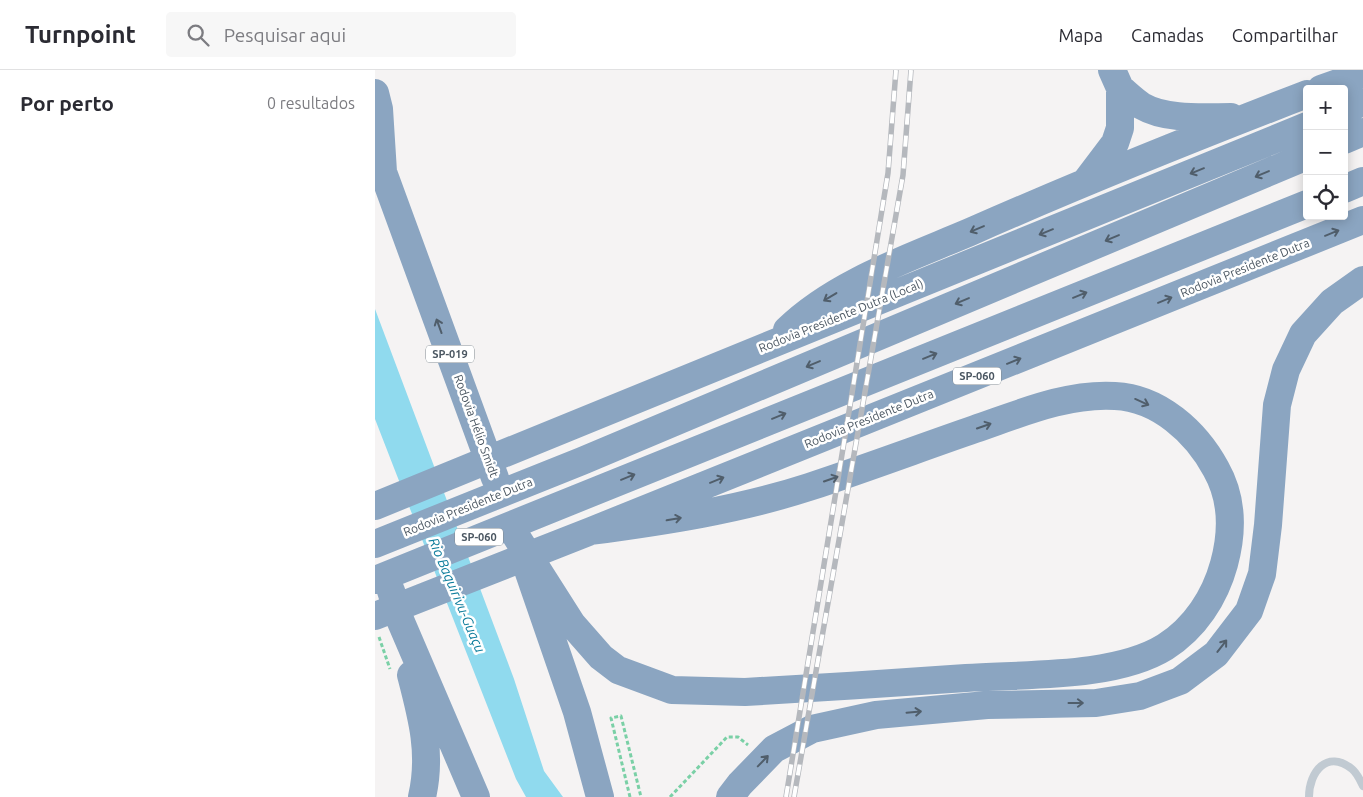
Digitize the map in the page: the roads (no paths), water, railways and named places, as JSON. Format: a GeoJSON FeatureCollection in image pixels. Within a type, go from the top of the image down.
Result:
{"type":"FeatureCollection","features":[{"type":"Feature","properties":{"kind":"highway"},"geometry":{"type":"LineString","coordinates":[[1332,85],[1363,74]]}},
{"type":"Feature","properties":{"kind":"highway"},"geometry":{"type":"LineString","coordinates":[[1116,79],[1141,105],[1168,114],[1202,118],[1247,117]]}},
{"type":"Feature","properties":{"kind":"highway"},"geometry":{"type":"LineString","coordinates":[[1086,181],[1115,143],[1120,128],[1116,79]]}},
{"type":"Feature","properties":{"kind":"highway","name":"Rodovia Hélio Smidt"},"geometry":{"type":"LineString","coordinates":[[375,93],[379,109],[379,164],[517,536],[577,712],[600,797]]}},
{"type":"Feature","properties":{"kind":"highway"},"geometry":{"type":"LineString","coordinates":[[772,345],[802,316],[849,286],[1086,181],[1303,96]]}},
{"type":"Feature","properties":{"kind":"highway"},"geometry":{"type":"LineString","coordinates":[[1348,108],[1363,102]]}},
{"type":"Feature","properties":{"kind":"highway","name":"Rodovia Presidente Dutra (Local)"},"geometry":{"type":"LineString","coordinates":[[375,506],[1303,128]]}},
{"type":"Feature","properties":{"kind":"highway"},"geometry":{"type":"LineString","coordinates":[[1348,138],[1363,132]]}},
{"type":"Feature","properties":{"kind":"highway","name":"Rodovia Presidente Dutra"},"geometry":{"type":"LineString","coordinates":[[375,544],[582,461],[1303,158]]}},
{"type":"Feature","properties":{"kind":"highway"},"geometry":{"type":"LineString","coordinates":[[1348,187],[1363,181]]}},
{"type":"Feature","properties":{"kind":"highway","name":"SP-060"},"geometry":{"type":"LineString","coordinates":[[375,580],[1303,206]]}},
{"type":"Feature","properties":{"kind":"highway","name":"Rodovia Presidente Dutra"},"geometry":{"type":"LineString","coordinates":[[375,616],[584,534],[1363,220]]}},
{"type":"Feature","properties":{"kind":"highway"},"geometry":{"type":"LineString","coordinates":[[730,797],[739,784],[774,748],[812,729],[876,715],[987,705],[1096,703],[1140,696],[1180,681],[1215,654],[1249,611],[1262,574],[1268,525],[1277,405],[1286,370],[1303,334],[1332,302],[1363,280]]}},
{"type":"Feature","properties":{"kind":"highway"},"geometry":{"type":"LineString","coordinates":[[517,536],[572,624],[601,658],[619,670],[645,681],[672,690],[699,692],[745,692],[1048,674],[1116,665],[1149,655],[1166,646],[1202,614],[1221,576],[1231,540],[1229,499],[1205,449],[1185,427],[1160,412],[1137,399],[1113,395],[1054,403],[1037,408],[807,487],[741,506],[584,534]]}},
{"type":"Feature","properties":{"kind":"highway"},"geometry":{"type":"LineString","coordinates":[[375,538],[401,622],[427,747],[428,773],[422,797]]}},
{"type":"Feature","properties":{"kind":"highway"},"geometry":{"type":"LineString","coordinates":[[401,622],[476,797]]}},
{"type":"Feature","properties":{"kind":"lane"},"geometry":{"type":"LineString","coordinates":[[1309,797],[1309,783],[1316,769],[1329,762],[1342,762],[1354,770],[1363,786]]}},
{"type":"Feature","properties":{"kind":"water","name":"Rio Baquirivu-Guaçu"},"geometry":{"type":"Polygon","coordinates":[[[375,309],[514,679],[544,771],[563,797],[526,797],[516,779],[375,419],[375,309]]]}},
{"type":"Feature","properties":{"kind":"railway"},"geometry":{"type":"LineString","coordinates":[[786,797],[888,173],[896,70]]}},
{"type":"Feature","properties":{"kind":"railway"},"geometry":{"type":"LineString","coordinates":[[794,797],[903,175],[911,70]]}}]}
